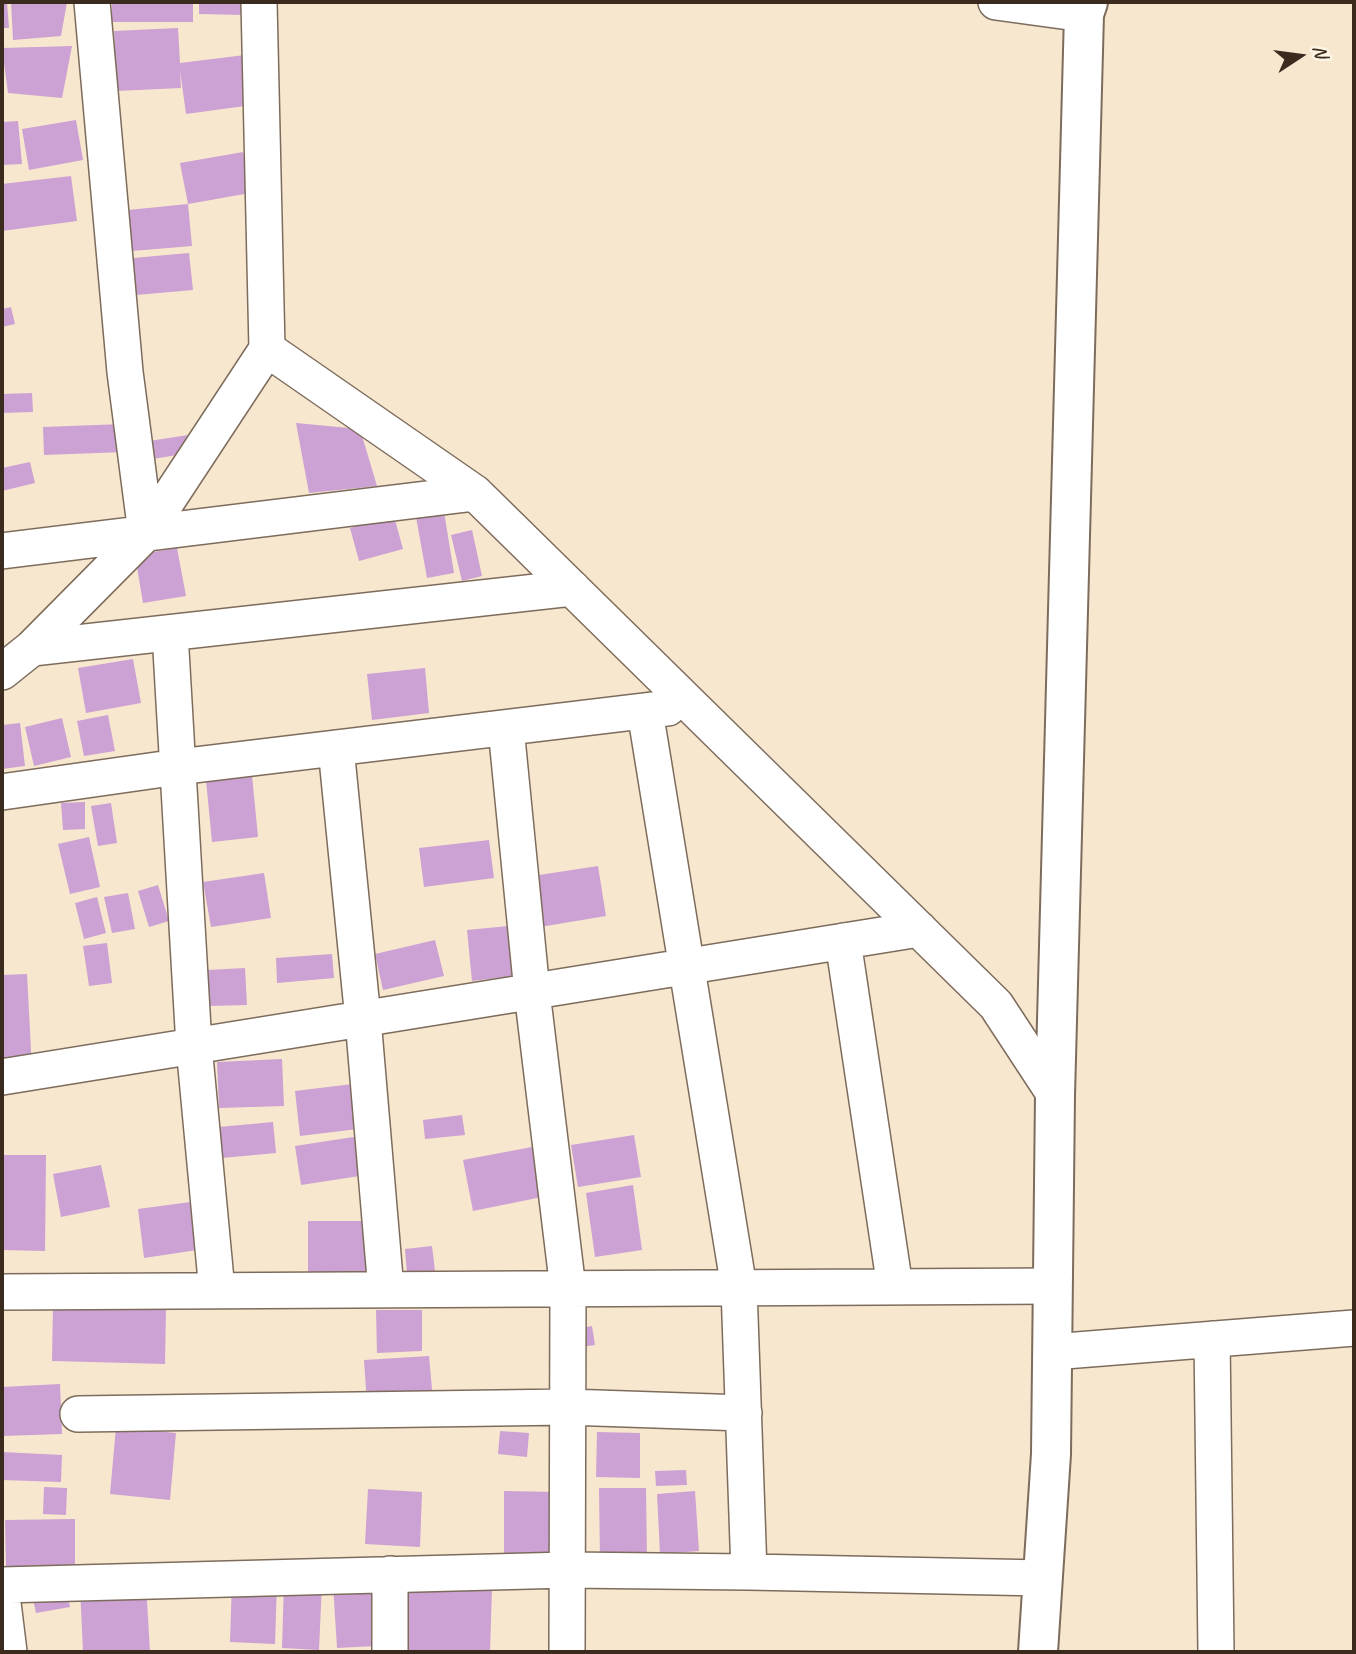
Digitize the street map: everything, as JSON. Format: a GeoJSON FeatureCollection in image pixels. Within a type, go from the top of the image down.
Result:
{"type":"FeatureCollection","features":[{"type":"Feature","properties":{"kind":"street"},"geometry":{"type":"LineString","coordinates":[[92,2],[125,372],[146,533]]}},
{"type":"Feature","properties":{"kind":"street"},"geometry":{"type":"LineString","coordinates":[[2,672],[32,648],[146,533],[267,349],[259,2]]}},
{"type":"Feature","properties":{"kind":"street"},"geometry":{"type":"LineString","coordinates":[[996,2],[1086,8],[1055,1095],[1051,1454],[1038,1652]]}},
{"type":"Feature","properties":{"kind":"street"},"geometry":{"type":"LineString","coordinates":[[267,349],[475,493],[996,1005],[1055,1095]]}},
{"type":"Feature","properties":{"kind":"street"},"geometry":{"type":"LineString","coordinates":[[2,551],[475,493]]}},
{"type":"Feature","properties":{"kind":"street"},"geometry":{"type":"LineString","coordinates":[[32,648],[572,588]]}},
{"type":"Feature","properties":{"kind":"street"},"geometry":{"type":"LineString","coordinates":[[170,633],[194,1046],[217,1291]]}},
{"type":"Feature","properties":{"kind":"street"},"geometry":{"type":"LineString","coordinates":[[2,792],[177,767],[692,705]]}},
{"type":"Feature","properties":{"kind":"street"},"geometry":{"type":"LineString","coordinates":[[645,711],[739,1288],[749,1572]]}},
{"type":"Feature","properties":{"kind":"street"},"geometry":{"type":"LineString","coordinates":[[506,728],[532,992],[568,1289],[567,1652]]}},
{"type":"Feature","properties":{"kind":"street"},"geometry":{"type":"LineString","coordinates":[[336,748],[386,1290]]}},
{"type":"Feature","properties":{"kind":"street"},"geometry":{"type":"LineString","coordinates":[[2,1077],[919,929]]}},
{"type":"Feature","properties":{"kind":"street"},"geometry":{"type":"LineString","coordinates":[[843,941],[895,1287]]}},
{"type":"Feature","properties":{"kind":"street"},"geometry":{"type":"LineString","coordinates":[[2,1292],[1053,1286]]}},
{"type":"Feature","properties":{"kind":"street"},"geometry":{"type":"LineString","coordinates":[[1052,1352],[1354,1328]]}},
{"type":"Feature","properties":{"kind":"street"},"geometry":{"type":"LineString","coordinates":[[1212,1339],[1216,1652]]}},
{"type":"Feature","properties":{"kind":"street"},"geometry":{"type":"LineString","coordinates":[[78,1414],[567,1407],[744,1413]]}},
{"type":"Feature","properties":{"kind":"street"},"geometry":{"type":"LineString","coordinates":[[2,1584],[567,1570],[1043,1578]]}},
{"type":"Feature","properties":{"kind":"street"},"geometry":{"type":"LineString","coordinates":[[390,1574],[390,1652]]}},
{"type":"Feature","properties":{"kind":"street"},"geometry":{"type":"LineString","coordinates":[[2,1595],[9,1652]]}},
{"type":"Feature","properties":{"kind":"building"},"geometry":{"type":"Polygon","coordinates":[[[2,2],[7,2],[9,28],[2,28],[2,2]]]}},
{"type":"Feature","properties":{"kind":"building"},"geometry":{"type":"Polygon","coordinates":[[[11,2],[67,2],[61,36],[13,40],[11,2]]]}},
{"type":"Feature","properties":{"kind":"building"},"geometry":{"type":"Polygon","coordinates":[[[112,2],[193,2],[193,22],[112,22],[112,2]]]}},
{"type":"Feature","properties":{"kind":"building"},"geometry":{"type":"Polygon","coordinates":[[[199,2],[242,2],[242,15],[199,14],[199,2]]]}},
{"type":"Feature","properties":{"kind":"building"},"geometry":{"type":"Polygon","coordinates":[[[178,28],[180,63],[245,55],[252,105],[186,114],[180,70],[181,88],[117,91],[114,31],[178,28]]]}},
{"type":"Feature","properties":{"kind":"building"},"geometry":{"type":"Polygon","coordinates":[[[72,46],[62,98],[8,93],[2,48],[72,46]]]}},
{"type":"Feature","properties":{"kind":"building"},"geometry":{"type":"Polygon","coordinates":[[[76,120],[83,160],[29,170],[22,129],[76,120]]]}},
{"type":"Feature","properties":{"kind":"building"},"geometry":{"type":"Polygon","coordinates":[[[18,121],[22,164],[2,165],[2,122],[18,121]]]}},
{"type":"Feature","properties":{"kind":"building"},"geometry":{"type":"Polygon","coordinates":[[[243,152],[250,193],[188,204],[180,163],[243,152]]]}},
{"type":"Feature","properties":{"kind":"building"},"geometry":{"type":"Polygon","coordinates":[[[71,176],[77,221],[2,231],[2,184],[71,176]]]}},
{"type":"Feature","properties":{"kind":"building"},"geometry":{"type":"Polygon","coordinates":[[[188,204],[192,246],[132,251],[128,210],[188,204]]]}},
{"type":"Feature","properties":{"kind":"building"},"geometry":{"type":"Polygon","coordinates":[[[189,253],[193,290],[136,295],[133,258],[189,253]]]}},
{"type":"Feature","properties":{"kind":"building"},"geometry":{"type":"Polygon","coordinates":[[[11,307],[15,324],[2,327],[2,309],[11,307]]]}},
{"type":"Feature","properties":{"kind":"building"},"geometry":{"type":"Polygon","coordinates":[[[32,393],[33,412],[2,413],[2,394],[32,393]]]}},
{"type":"Feature","properties":{"kind":"building"},"geometry":{"type":"Polygon","coordinates":[[[296,423],[360,429],[377,486],[309,493],[296,423]]]}},
{"type":"Feature","properties":{"kind":"building"},"geometry":{"type":"Polygon","coordinates":[[[123,424],[124,452],[44,455],[43,427],[123,424]]]}},
{"type":"Feature","properties":{"kind":"building"},"geometry":{"type":"Polygon","coordinates":[[[188,435],[190,453],[146,460],[143,442],[188,435]]]}},
{"type":"Feature","properties":{"kind":"building"},"geometry":{"type":"Polygon","coordinates":[[[30,462],[35,483],[2,491],[2,468],[30,462]]]}},
{"type":"Feature","properties":{"kind":"building"},"geometry":{"type":"Polygon","coordinates":[[[444,512],[454,573],[427,578],[416,517],[444,512]]]}},
{"type":"Feature","properties":{"kind":"building"},"geometry":{"type":"Polygon","coordinates":[[[394,516],[403,549],[359,561],[350,528],[394,516]]]}},
{"type":"Feature","properties":{"kind":"building"},"geometry":{"type":"Polygon","coordinates":[[[472,530],[482,576],[462,581],[451,535],[472,530]]]}},
{"type":"Feature","properties":{"kind":"building"},"geometry":{"type":"Polygon","coordinates":[[[177,548],[186,596],[143,603],[135,555],[177,548]]]}},
{"type":"Feature","properties":{"kind":"building"},"geometry":{"type":"Polygon","coordinates":[[[133,659],[141,703],[86,713],[78,668],[133,659]]]}},
{"type":"Feature","properties":{"kind":"building"},"geometry":{"type":"Polygon","coordinates":[[[425,668],[429,713],[372,720],[367,674],[425,668]]]}},
{"type":"Feature","properties":{"kind":"building"},"geometry":{"type":"Polygon","coordinates":[[[108,715],[115,751],[84,756],[77,721],[108,715]]]}},
{"type":"Feature","properties":{"kind":"building"},"geometry":{"type":"Polygon","coordinates":[[[62,718],[71,757],[34,766],[25,727],[62,718]]]}},
{"type":"Feature","properties":{"kind":"building"},"geometry":{"type":"Polygon","coordinates":[[[20,723],[25,766],[2,769],[2,725],[20,723]]]}},
{"type":"Feature","properties":{"kind":"building"},"geometry":{"type":"Polygon","coordinates":[[[252,775],[258,837],[212,842],[206,780],[252,775]]]}},
{"type":"Feature","properties":{"kind":"building"},"geometry":{"type":"Polygon","coordinates":[[[85,802],[85,829],[63,830],[61,803],[85,802]]]}},
{"type":"Feature","properties":{"kind":"building"},"geometry":{"type":"Polygon","coordinates":[[[111,803],[117,843],[98,846],[91,806],[111,803]]]}},
{"type":"Feature","properties":{"kind":"building"},"geometry":{"type":"Polygon","coordinates":[[[89,837],[100,887],[70,894],[58,844],[89,837]]]}},
{"type":"Feature","properties":{"kind":"building"},"geometry":{"type":"Polygon","coordinates":[[[489,840],[494,878],[424,887],[419,848],[489,840]]]}},
{"type":"Feature","properties":{"kind":"building"},"geometry":{"type":"Polygon","coordinates":[[[598,866],[606,916],[534,928],[526,877],[598,866]]]}},
{"type":"Feature","properties":{"kind":"building"},"geometry":{"type":"Polygon","coordinates":[[[264,873],[271,918],[211,927],[203,882],[264,873]]]}},
{"type":"Feature","properties":{"kind":"building"},"geometry":{"type":"Polygon","coordinates":[[[158,885],[169,921],[149,927],[138,891],[158,885]]]}},
{"type":"Feature","properties":{"kind":"building"},"geometry":{"type":"Polygon","coordinates":[[[128,893],[135,929],[112,933],[104,897],[128,893]]]}},
{"type":"Feature","properties":{"kind":"building"},"geometry":{"type":"Polygon","coordinates":[[[97,897],[106,933],[84,939],[75,903],[97,897]]]}},
{"type":"Feature","properties":{"kind":"building"},"geometry":{"type":"Polygon","coordinates":[[[508,926],[514,976],[472,981],[467,930],[508,926]]]}},
{"type":"Feature","properties":{"kind":"building"},"geometry":{"type":"Polygon","coordinates":[[[435,940],[444,976],[383,990],[375,954],[435,940]]]}},
{"type":"Feature","properties":{"kind":"building"},"geometry":{"type":"Polygon","coordinates":[[[107,943],[112,983],[89,986],[83,946],[107,943]]]}},
{"type":"Feature","properties":{"kind":"building"},"geometry":{"type":"Polygon","coordinates":[[[332,954],[334,978],[277,983],[276,958],[332,954]]]}},
{"type":"Feature","properties":{"kind":"building"},"geometry":{"type":"Polygon","coordinates":[[[245,968],[247,1005],[209,1006],[207,970],[245,968]]]}},
{"type":"Feature","properties":{"kind":"building"},"geometry":{"type":"Polygon","coordinates":[[[27,974],[32,1069],[2,1070],[2,975],[27,974]]]}},
{"type":"Feature","properties":{"kind":"building"},"geometry":{"type":"Polygon","coordinates":[[[282,1059],[284,1106],[219,1108],[217,1062],[282,1059]]]}},
{"type":"Feature","properties":{"kind":"building"},"geometry":{"type":"Polygon","coordinates":[[[361,1083],[366,1128],[300,1136],[295,1091],[361,1083]]]}},
{"type":"Feature","properties":{"kind":"building"},"geometry":{"type":"Polygon","coordinates":[[[462,1115],[465,1135],[425,1139],[423,1120],[462,1115]]]}},
{"type":"Feature","properties":{"kind":"building"},"geometry":{"type":"Polygon","coordinates":[[[273,1122],[276,1153],[222,1158],[219,1127],[273,1122]]]}},
{"type":"Feature","properties":{"kind":"building"},"geometry":{"type":"Polygon","coordinates":[[[634,1135],[641,1177],[578,1187],[571,1145],[634,1135]]]}},
{"type":"Feature","properties":{"kind":"building"},"geometry":{"type":"Polygon","coordinates":[[[360,1136],[366,1175],[301,1185],[295,1146],[360,1136]]]}},
{"type":"Feature","properties":{"kind":"building"},"geometry":{"type":"Polygon","coordinates":[[[532,1147],[542,1197],[473,1211],[463,1160],[532,1147]]]}},
{"type":"Feature","properties":{"kind":"building"},"geometry":{"type":"Polygon","coordinates":[[[2,1155],[46,1155],[45,1251],[2,1250],[2,1155]]]}},
{"type":"Feature","properties":{"kind":"building"},"geometry":{"type":"Polygon","coordinates":[[[101,1165],[110,1207],[61,1217],[53,1174],[101,1165]]]}},
{"type":"Feature","properties":{"kind":"building"},"geometry":{"type":"Polygon","coordinates":[[[633,1185],[642,1250],[595,1257],[586,1193],[633,1185]]]}},
{"type":"Feature","properties":{"kind":"building"},"geometry":{"type":"Polygon","coordinates":[[[198,1201],[204,1249],[144,1258],[138,1209],[198,1201]]]}},
{"type":"Feature","properties":{"kind":"building"},"geometry":{"type":"Polygon","coordinates":[[[308,1221],[372,1221],[372,1275],[308,1275],[308,1221]]]}},
{"type":"Feature","properties":{"kind":"building"},"geometry":{"type":"Polygon","coordinates":[[[432,1246],[435,1271],[407,1274],[405,1249],[432,1246]]]}},
{"type":"Feature","properties":{"kind":"building"},"geometry":{"type":"Polygon","coordinates":[[[53,1304],[166,1307],[165,1364],[52,1361],[53,1304]]]}},
{"type":"Feature","properties":{"kind":"building"},"geometry":{"type":"Polygon","coordinates":[[[376,1310],[422,1310],[422,1351],[377,1353],[376,1310]]]}},
{"type":"Feature","properties":{"kind":"building"},"geometry":{"type":"Polygon","coordinates":[[[592,1326],[595,1345],[574,1348],[572,1330],[592,1326]]]}},
{"type":"Feature","properties":{"kind":"building"},"geometry":{"type":"Polygon","coordinates":[[[429,1356],[433,1400],[367,1405],[364,1360],[429,1356]]]}},
{"type":"Feature","properties":{"kind":"building"},"geometry":{"type":"Polygon","coordinates":[[[60,1384],[62,1434],[2,1436],[2,1387],[60,1384]]]}},
{"type":"Feature","properties":{"kind":"building"},"geometry":{"type":"Polygon","coordinates":[[[116,1427],[176,1433],[170,1500],[110,1494],[116,1427]]]}},
{"type":"Feature","properties":{"kind":"building"},"geometry":{"type":"Polygon","coordinates":[[[500,1431],[529,1433],[527,1457],[498,1454],[500,1431]]]}},
{"type":"Feature","properties":{"kind":"building"},"geometry":{"type":"Polygon","coordinates":[[[597,1432],[640,1433],[640,1478],[596,1477],[597,1432]]]}},
{"type":"Feature","properties":{"kind":"building"},"geometry":{"type":"Polygon","coordinates":[[[2,1452],[62,1455],[61,1482],[2,1480],[2,1452]]]}},
{"type":"Feature","properties":{"kind":"building"},"geometry":{"type":"Polygon","coordinates":[[[686,1470],[687,1485],[656,1486],[655,1471],[686,1470]]]}},
{"type":"Feature","properties":{"kind":"building"},"geometry":{"type":"Polygon","coordinates":[[[44,1487],[67,1488],[66,1515],[43,1514],[44,1487]]]}},
{"type":"Feature","properties":{"kind":"building"},"geometry":{"type":"Polygon","coordinates":[[[599,1488],[646,1488],[647,1561],[600,1561],[599,1488]]]}},
{"type":"Feature","properties":{"kind":"building"},"geometry":{"type":"Polygon","coordinates":[[[368,1489],[422,1492],[420,1547],[365,1544],[368,1489]]]}},
{"type":"Feature","properties":{"kind":"building"},"geometry":{"type":"Polygon","coordinates":[[[504,1491],[556,1492],[556,1556],[504,1556],[504,1491]]]}},
{"type":"Feature","properties":{"kind":"building"},"geometry":{"type":"Polygon","coordinates":[[[695,1491],[699,1551],[660,1554],[657,1494],[695,1491]]]}},
{"type":"Feature","properties":{"kind":"building"},"geometry":{"type":"Polygon","coordinates":[[[75,1519],[75,1568],[6,1569],[5,1520],[75,1519]]]}},
{"type":"Feature","properties":{"kind":"building"},"geometry":{"type":"Polygon","coordinates":[[[232,1581],[277,1582],[275,1644],[230,1642],[232,1581]]]}},
{"type":"Feature","properties":{"kind":"building"},"geometry":{"type":"Polygon","coordinates":[[[284,1582],[322,1583],[319,1650],[282,1648],[284,1582]]]}},
{"type":"Feature","properties":{"kind":"building"},"geometry":{"type":"Polygon","coordinates":[[[374,1582],[377,1646],[337,1648],[333,1584],[374,1582]]]}},
{"type":"Feature","properties":{"kind":"building"},"geometry":{"type":"Polygon","coordinates":[[[146,1583],[150,1652],[83,1652],[80,1586],[146,1583]]]}},
{"type":"Feature","properties":{"kind":"building"},"geometry":{"type":"Polygon","coordinates":[[[408,1585],[492,1588],[490,1652],[406,1652],[408,1585]]]}},
{"type":"Feature","properties":{"kind":"building"},"geometry":{"type":"Polygon","coordinates":[[[66,1587],[70,1607],[36,1613],[32,1594],[66,1587]]]}}]}
